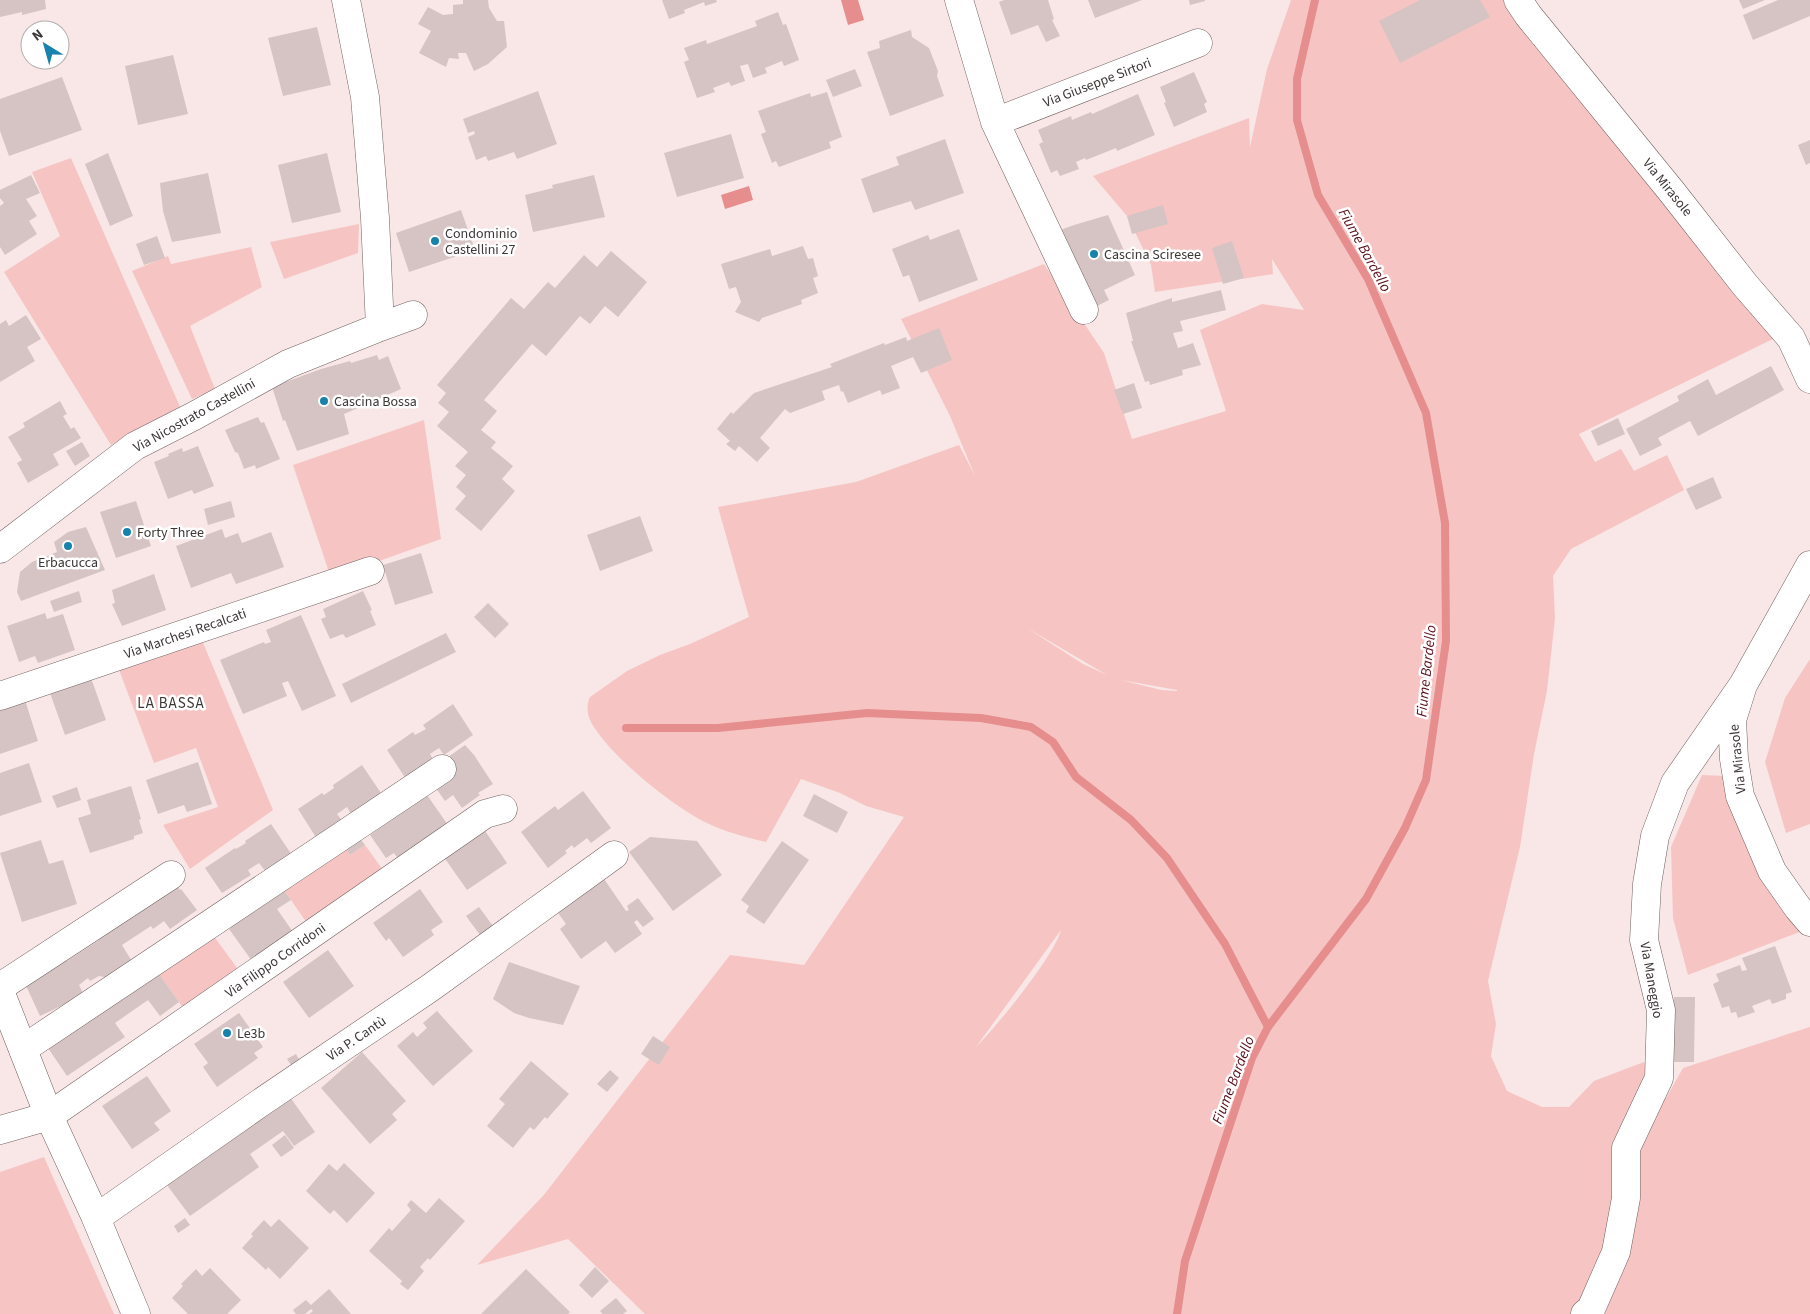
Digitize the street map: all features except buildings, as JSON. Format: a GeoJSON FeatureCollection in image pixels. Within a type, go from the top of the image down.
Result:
{"type":"FeatureCollection","features":[{"type":"Feature","properties":{"kind":"street"},"geometry":{"type":"LineString","coordinates":[[346,0],[365,97],[380,327]]}},
{"type":"Feature","properties":{"kind":"street"},"geometry":{"type":"LineString","coordinates":[[959,0],[995,122],[1084,310]]}},
{"type":"Feature","properties":{"kind":"street","name":"Via Mirasole"},"geometry":{"type":"LineString","coordinates":[[1518,0],[1528,15],[1745,285],[1791,338],[1810,379]]}},
{"type":"Feature","properties":{"kind":"street","name":"Via Giuseppe Sirtori"},"geometry":{"type":"LineString","coordinates":[[995,122],[1198,43]]}},
{"type":"Feature","properties":{"kind":"street","name":"Via Nicostrato Castellini"},"geometry":{"type":"LineString","coordinates":[[0,549],[135,446],[288,364],[413,315]]}},
{"type":"Feature","properties":{"kind":"street","name":"Via Mirasole"},"geometry":{"type":"LineString","coordinates":[[1810,565],[1742,685],[1732,720],[1734,759],[1740,796],[1772,871],[1810,922]]}},
{"type":"Feature","properties":{"kind":"street","name":"Via Marchesi Recalcati"},"geometry":{"type":"LineString","coordinates":[[0,696],[370,571]]}},
{"type":"Feature","properties":{"kind":"street","name":"Via Maneggio"},"geometry":{"type":"LineString","coordinates":[[1585,1314],[1591,1309],[1616,1252],[1626,1198],[1626,1148],[1659,1078],[1660,1010],[1644,940],[1647,884],[1655,836],[1675,783],[1742,685]]}},
{"type":"Feature","properties":{"kind":"street"},"geometry":{"type":"LineString","coordinates":[[23,1049],[442,770]]}},
{"type":"Feature","properties":{"kind":"street","name":"Via Filippo Corridoni"},"geometry":{"type":"LineString","coordinates":[[0,1130],[49,1116],[485,814],[502,809]]}},
{"type":"Feature","properties":{"kind":"street","name":"Via P. Cantù"},"geometry":{"type":"LineString","coordinates":[[96,1218],[260,1103],[430,988],[614,855]]}},
{"type":"Feature","properties":{"kind":"street"},"geometry":{"type":"LineString","coordinates":[[0,987],[171,875]]}},
{"type":"Feature","properties":{"kind":"street"},"geometry":{"type":"LineString","coordinates":[[0,991],[49,1116],[96,1218],[136,1314]]}},
{"type":"Feature","properties":{"kind":"shaded area"},"geometry":{"type":"Polygon","coordinates":[[[841,0],[858,0],[864,20],[848,25],[841,0]]]}},
{"type":"Feature","properties":{"kind":"shaded area"},"geometry":{"type":"Polygon","coordinates":[[[1291,0],[1507,0],[1779,336],[1579,434],[1595,462],[1621,449],[1634,471],[1667,455],[1684,490],[1571,549],[1553,576],[1555,618],[1547,691],[1534,754],[1520,847],[1488,981],[1496,1024],[1491,1056],[1507,1091],[1542,1107],[1569,1107],[1594,1081],[1644,1062],[1666,1098],[1683,1068],[1810,1027],[1810,1314],[645,1314],[568,1239],[477,1265],[543,1196],[730,955],[804,965],[904,817],[866,806],[840,793],[801,779],[766,842],[720,829],[691,814],[659,792],[611,749],[591,722],[588,713],[590,697],[627,671],[749,617],[718,507],[856,482],[959,445],[975,476],[950,416],[901,319],[1044,264],[1104,353],[1132,439],[1226,411],[1200,330],[1262,304],[1304,310],[1272,259],[1273,274],[1155,292],[1151,265],[1127,216],[1093,176],[1249,118],[1250,147],[1267,69],[1291,0]],[[1027,628],[1083,664],[1107,675],[1027,628]],[[1121,680],[1161,690],[1177,691],[1121,680]],[[1061,930],[976,1047],[1011,1007],[1037,972],[1048,956],[1061,930]]]}},
{"type":"Feature","properties":{"kind":"shaded area"},"geometry":{"type":"Polygon","coordinates":[[[71,158],[181,409],[111,445],[4,272],[60,236],[32,172],[71,158]]]}},
{"type":"Feature","properties":{"kind":"shaded area"},"geometry":{"type":"Polygon","coordinates":[[[749,186],[753,200],[725,209],[721,195],[749,186]]]}},
{"type":"Feature","properties":{"kind":"shaded area"},"geometry":{"type":"Polygon","coordinates":[[[359,224],[358,253],[284,279],[270,242],[359,224]]]}},
{"type":"Feature","properties":{"kind":"shaded area"},"geometry":{"type":"Polygon","coordinates":[[[251,247],[262,287],[190,326],[215,389],[192,399],[132,271],[168,256],[171,264],[251,247]]]}},
{"type":"Feature","properties":{"kind":"shaded area"},"geometry":{"type":"Polygon","coordinates":[[[424,420],[441,539],[331,578],[293,465],[424,420]]]}},
{"type":"Feature","properties":{"kind":"shaded area"},"geometry":{"type":"Polygon","coordinates":[[[201,638],[273,810],[190,869],[163,825],[218,807],[196,748],[154,763],[118,667],[201,638]]]}},
{"type":"Feature","properties":{"kind":"shaded area"},"geometry":{"type":"Polygon","coordinates":[[[1810,659],[1810,824],[1786,833],[1765,762],[1785,698],[1810,659]]]}},
{"type":"Feature","properties":{"kind":"shaded area"},"geometry":{"type":"Polygon","coordinates":[[[1702,775],[1726,776],[1802,931],[1688,975],[1673,918],[1671,847],[1702,775]]]}},
{"type":"Feature","properties":{"kind":"shaded area"},"geometry":{"type":"Polygon","coordinates":[[[365,845],[388,877],[311,929],[282,887],[344,846],[350,855],[365,845]]]}},
{"type":"Feature","properties":{"kind":"shaded area"},"geometry":{"type":"Polygon","coordinates":[[[213,935],[243,976],[188,1015],[159,974],[213,935]]]}},
{"type":"Feature","properties":{"kind":"shaded area"},"geometry":{"type":"Polygon","coordinates":[[[44,1157],[114,1314],[0,1314],[0,1172],[44,1157]]]}},
{"type":"Feature","properties":{"kind":"waterway","name":"Fiume Bardello"},"geometry":{"type":"LineString","coordinates":[[1177,1314],[1185,1261],[1252,1058],[1268,1027],[1366,899],[1405,828],[1426,780],[1446,641],[1445,523],[1426,413],[1368,279],[1318,195],[1297,120],[1297,79],[1315,0]]}},
{"type":"Feature","properties":{"kind":"waterway"},"geometry":{"type":"LineString","coordinates":[[626,728],[718,728],[867,713],[981,718],[1031,727],[1053,742],[1076,777],[1131,820],[1167,858],[1225,944],[1268,1027]]}},
{"type":"Feature","properties":{"kind":"place","name":"Condominio Castellini 27"},"geometry":{"type":"Point","coordinates":[435,241]}},
{"type":"Feature","properties":{"kind":"place","name":"Cascina Sciresee"},"geometry":{"type":"Point","coordinates":[1094,254]}},
{"type":"Feature","properties":{"kind":"place","name":"Cascina Bossa"},"geometry":{"type":"Point","coordinates":[324,401]}},
{"type":"Feature","properties":{"kind":"place","name":"Forty Three"},"geometry":{"type":"Point","coordinates":[127,532]}},
{"type":"Feature","properties":{"kind":"place","name":"Erbacucca"},"geometry":{"type":"Point","coordinates":[68,546]}},
{"type":"Feature","properties":{"kind":"place","name":"Le3b"},"geometry":{"type":"Point","coordinates":[227,1033]}},
{"type":"Feature","properties":{"kind":"district","name":"LA BASSA"},"geometry":{"type":"Point","coordinates":[171,703]}}]}
